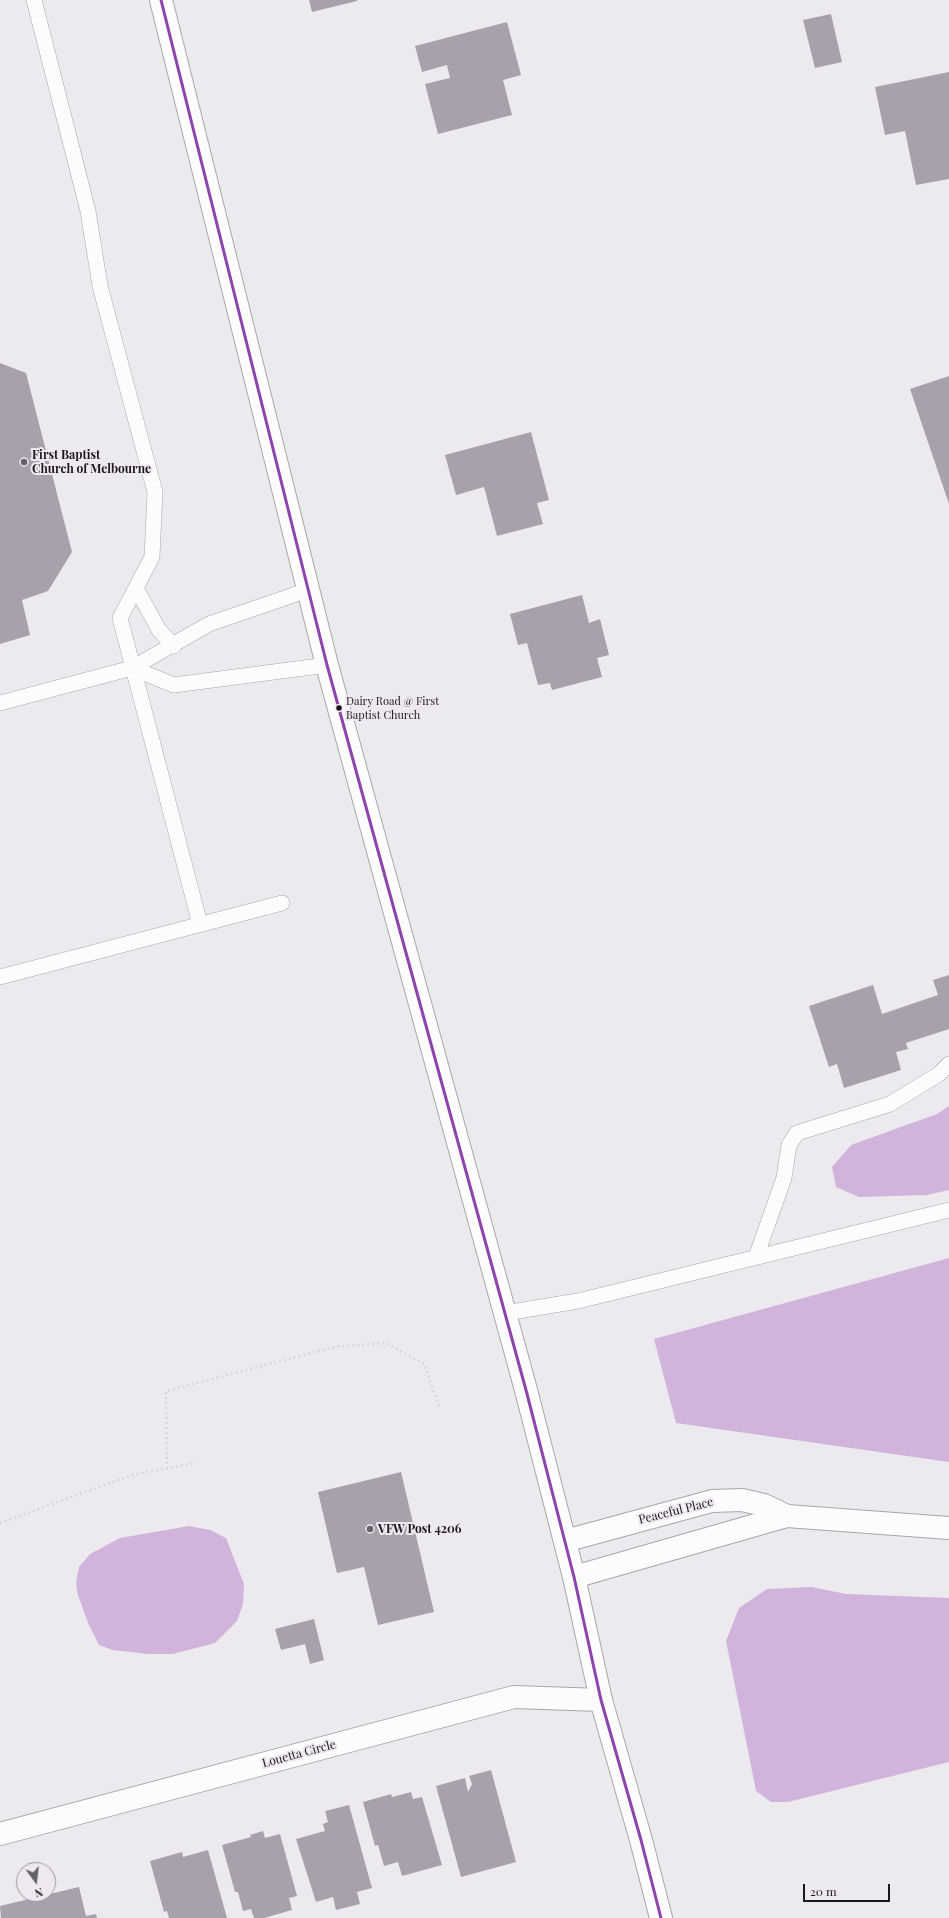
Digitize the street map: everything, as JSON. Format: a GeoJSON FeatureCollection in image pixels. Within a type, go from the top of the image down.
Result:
{"type":"FeatureCollection","features":[{"type":"Feature","properties":{"kind":"street"},"geometry":{"type":"LineString","coordinates":[[161,0],[327,665],[505,1313],[574,1577],[601,1700],[641,1840],[661,1918]]}},
{"type":"Feature","properties":{"kind":"street","name":"Peaceful Place"},"geometry":{"type":"LineString","coordinates":[[565,1541],[712,1501],[742,1500],[764,1505],[787,1516]]}},
{"type":"Feature","properties":{"kind":"street","name":"Peaceful Place"},"geometry":{"type":"LineString","coordinates":[[574,1577],[787,1516],[949,1528]]}},
{"type":"Feature","properties":{"kind":"street","name":"Louetta Circle"},"geometry":{"type":"LineString","coordinates":[[0,1834],[514,1697],[601,1700]]}},
{"type":"Feature","properties":{"kind":"lane"},"geometry":{"type":"LineString","coordinates":[[34,0],[88,211],[100,286],[155,492],[152,557],[120,618],[200,924]]}},
{"type":"Feature","properties":{"kind":"lane"},"geometry":{"type":"LineString","coordinates":[[136,588],[159,630],[174,646]]}},
{"type":"Feature","properties":{"kind":"lane"},"geometry":{"type":"LineString","coordinates":[[0,703],[132,668],[174,646],[209,624],[308,590]]}},
{"type":"Feature","properties":{"kind":"lane"},"geometry":{"type":"LineString","coordinates":[[132,668],[174,685],[327,665]]}},
{"type":"Feature","properties":{"kind":"lane"},"geometry":{"type":"LineString","coordinates":[[0,977],[282,903]]}},
{"type":"Feature","properties":{"kind":"lane"},"geometry":{"type":"LineString","coordinates":[[756,1257],[784,1178],[789,1145],[796,1133],[890,1104],[939,1074],[949,1064]]}},
{"type":"Feature","properties":{"kind":"lane"},"geometry":{"type":"LineString","coordinates":[[505,1313],[578,1301],[949,1210]]}},
{"type":"Feature","properties":{"kind":"path"},"geometry":{"type":"LineString","coordinates":[[167,1469],[166,1391],[334,1347],[386,1343],[424,1364],[440,1409]]}},
{"type":"Feature","properties":{"kind":"path"},"geometry":{"type":"LineString","coordinates":[[0,1523],[132,1475],[194,1463]]}},
{"type":"Feature","properties":{"kind":"shaded area"},"geometry":{"type":"Polygon","coordinates":[[[949,1106],[949,1190],[927,1195],[859,1197],[836,1187],[832,1167],[851,1145],[937,1114],[949,1106]]]}},
{"type":"Feature","properties":{"kind":"shaded area"},"geometry":{"type":"Polygon","coordinates":[[[949,1258],[949,1462],[676,1423],[654,1339],[949,1258]]]}},
{"type":"Feature","properties":{"kind":"shaded area"},"geometry":{"type":"Polygon","coordinates":[[[189,1526],[210,1530],[226,1538],[244,1584],[243,1604],[237,1621],[215,1643],[173,1654],[148,1654],[113,1650],[99,1645],[88,1623],[78,1595],[76,1583],[79,1567],[90,1554],[120,1538],[189,1526]]]}},
{"type":"Feature","properties":{"kind":"shaded area"},"geometry":{"type":"Polygon","coordinates":[[[812,1587],[846,1594],[949,1598],[949,1762],[788,1802],[771,1802],[756,1791],[726,1641],[739,1608],[767,1589],[812,1587]]]}},
{"type":"Feature","properties":{"kind":"building"},"geometry":{"type":"Polygon","coordinates":[[[309,0],[357,0],[357,1],[312,12],[309,0]]]}},
{"type":"Feature","properties":{"kind":"building"},"geometry":{"type":"Polygon","coordinates":[[[831,14],[842,62],[815,68],[803,20],[831,14]]]}},
{"type":"Feature","properties":{"kind":"building"},"geometry":{"type":"Polygon","coordinates":[[[507,22],[521,75],[503,80],[512,115],[438,134],[425,84],[450,78],[447,65],[422,72],[415,46],[507,22]]]}},
{"type":"Feature","properties":{"kind":"building"},"geometry":{"type":"Polygon","coordinates":[[[949,72],[949,179],[916,185],[905,131],[885,135],[875,87],[949,72]]]}},
{"type":"Feature","properties":{"kind":"building","name":"First Baptist Church of Melbourne"},"geometry":{"type":"Polygon","coordinates":[[[0,363],[26,373],[72,552],[48,591],[22,600],[30,635],[0,644],[0,363]]]}},
{"type":"Feature","properties":{"kind":"building"},"geometry":{"type":"Polygon","coordinates":[[[949,376],[949,504],[910,389],[949,376]]]}},
{"type":"Feature","properties":{"kind":"building"},"geometry":{"type":"Polygon","coordinates":[[[531,432],[549,500],[537,503],[543,524],[497,536],[484,487],[456,495],[445,455],[531,432]]]}},
{"type":"Feature","properties":{"kind":"building"},"geometry":{"type":"Polygon","coordinates":[[[582,595],[589,623],[600,619],[609,655],[597,658],[602,677],[552,690],[550,683],[538,685],[527,643],[518,645],[510,614],[582,595]]]}},
{"type":"Feature","properties":{"kind":"building"},"geometry":{"type":"Polygon","coordinates":[[[949,975],[949,1029],[906,1043],[908,1049],[896,1052],[901,1070],[844,1088],[837,1064],[829,1067],[809,1006],[873,985],[882,1014],[938,995],[933,980],[949,975]]]}},
{"type":"Feature","properties":{"kind":"building","name":"VFW Post 4206"},"geometry":{"type":"Polygon","coordinates":[[[401,1472],[434,1612],[378,1625],[364,1567],[337,1573],[318,1492],[401,1472]]]}},
{"type":"Feature","properties":{"kind":"building"},"geometry":{"type":"Polygon","coordinates":[[[314,1619],[324,1660],[310,1664],[305,1644],[281,1650],[275,1629],[314,1619]]]}},
{"type":"Feature","properties":{"kind":"building"},"geometry":{"type":"Polygon","coordinates":[[[491,1770],[516,1862],[461,1877],[436,1786],[465,1778],[468,1792],[472,1784],[469,1776],[491,1770]]]}},
{"type":"Feature","properties":{"kind":"building"},"geometry":{"type":"Polygon","coordinates":[[[411,1792],[413,1799],[422,1797],[442,1865],[402,1876],[398,1862],[384,1866],[378,1845],[375,1846],[363,1802],[391,1794],[392,1797],[411,1792]]]}},
{"type":"Feature","properties":{"kind":"building"},"geometry":{"type":"Polygon","coordinates":[[[349,1805],[372,1888],[357,1892],[360,1904],[336,1910],[333,1897],[316,1902],[296,1839],[325,1831],[323,1824],[328,1822],[325,1811],[349,1805]]]}},
{"type":"Feature","properties":{"kind":"building"},"geometry":{"type":"Polygon","coordinates":[[[263,1831],[265,1838],[280,1834],[297,1896],[289,1898],[292,1910],[264,1918],[254,1918],[251,1909],[243,1911],[238,1892],[235,1892],[222,1845],[251,1837],[250,1835],[263,1831]]]}},
{"type":"Feature","properties":{"kind":"building"},"geometry":{"type":"Polygon","coordinates":[[[208,1850],[227,1918],[169,1918],[167,1911],[164,1912],[150,1861],[182,1852],[183,1857],[208,1850]]]}},
{"type":"Feature","properties":{"kind":"building"},"geometry":{"type":"Polygon","coordinates":[[[79,1887],[86,1916],[96,1914],[97,1918],[1,1918],[0,1906],[17,1902],[56,1902],[56,1893],[79,1887]]]}},
{"type":"Feature","properties":{"kind":"transit line"},"geometry":{"type":"LineString","coordinates":[[161,0],[327,665],[526,1390],[574,1577],[601,1700],[641,1840],[661,1918]]}},
{"type":"Feature","properties":{"kind":"place","name":"First Baptist Church of Melbourne"},"geometry":{"type":"Point","coordinates":[24,462]}},
{"type":"Feature","properties":{"kind":"place","name":"Dairy Road @ First Baptist Church"},"geometry":{"type":"Point","coordinates":[339,708]}},
{"type":"Feature","properties":{"kind":"place","name":"VFW Post 4206"},"geometry":{"type":"Point","coordinates":[370,1529]}}]}
